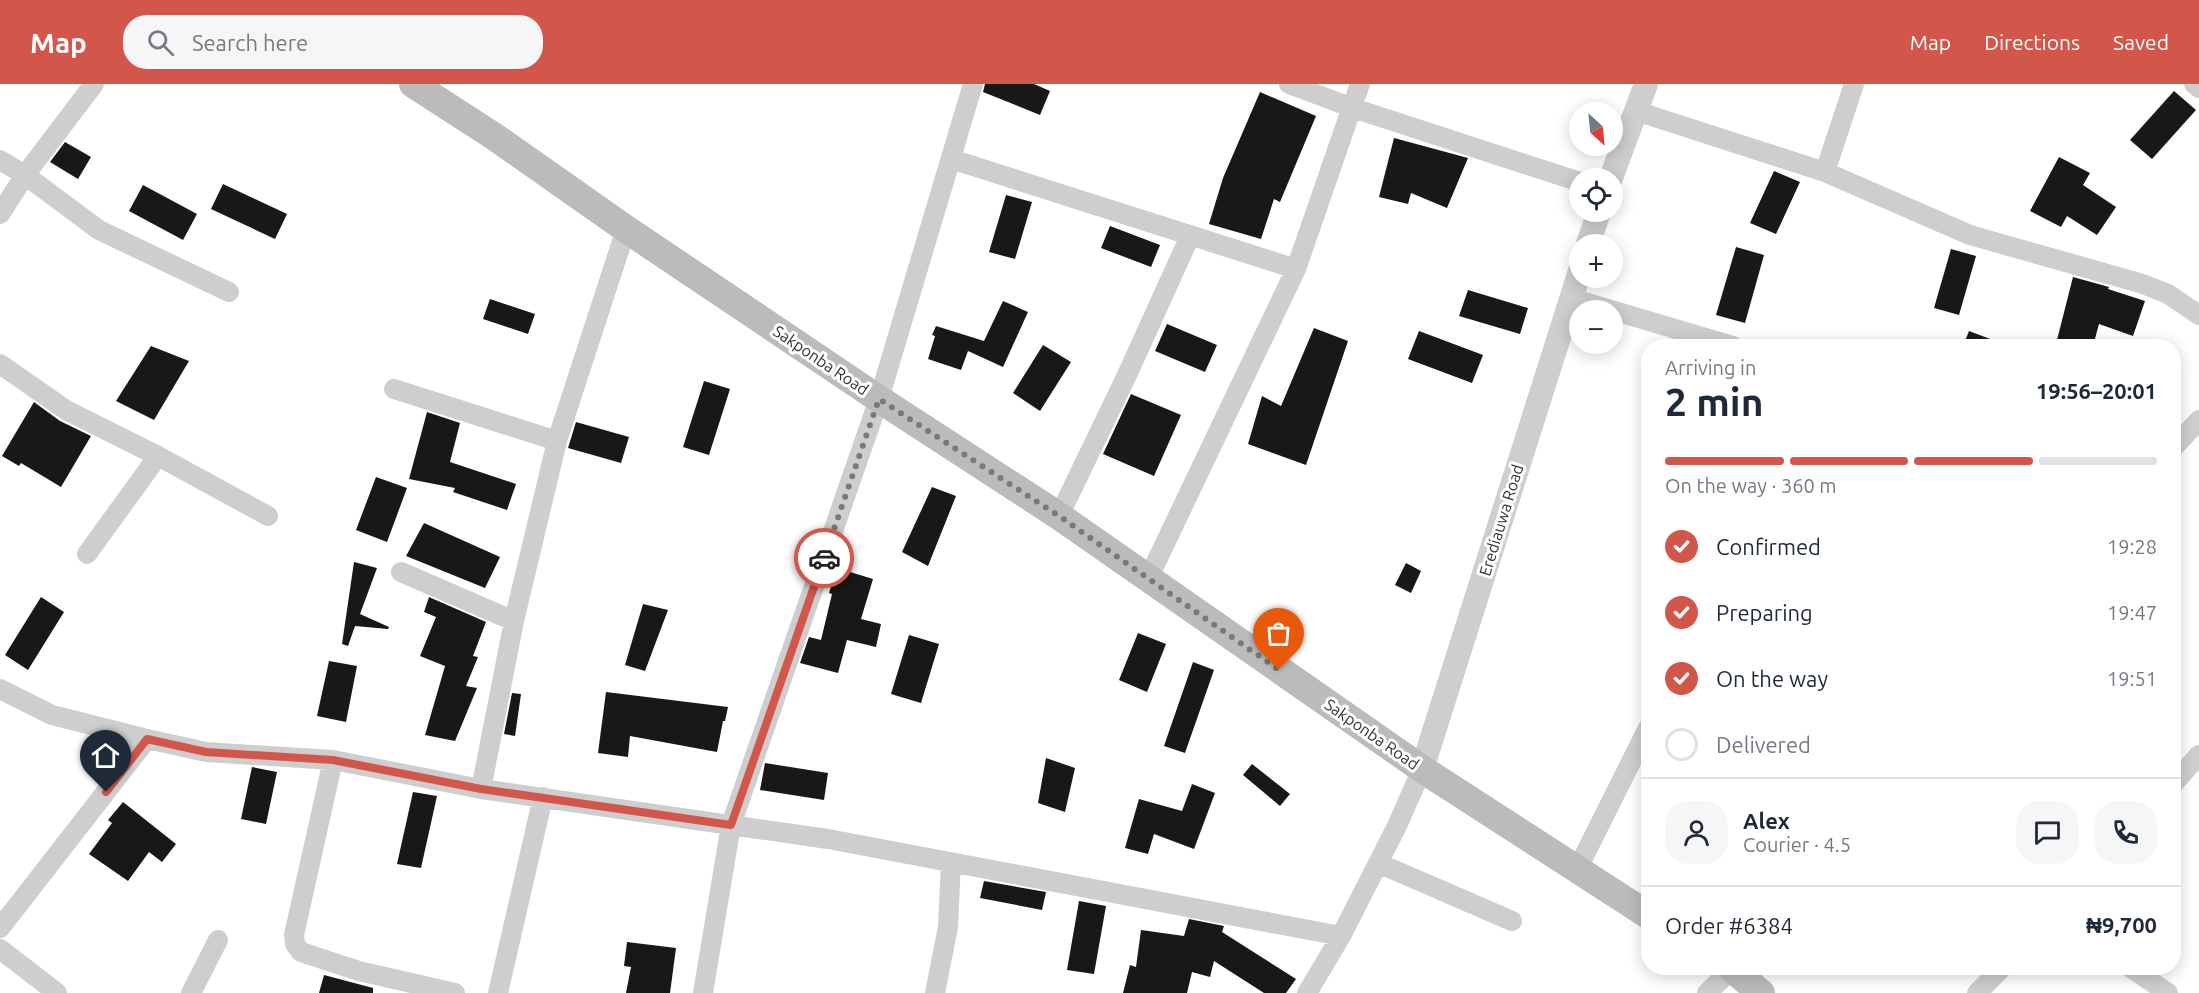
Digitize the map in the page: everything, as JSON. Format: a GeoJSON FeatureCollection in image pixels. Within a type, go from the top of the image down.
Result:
{"type":"FeatureCollection","features":[{"type":"Feature","properties":{"kind":"main road","name":"Sakponba Road"},"geometry":{"type":"LineString","coordinates":[[413,84],[495,137],[626,229],[879,399],[1059,516],[1422,769],[1641,911]]}},
{"type":"Feature","properties":{"kind":"main road"},"geometry":{"type":"LineString","coordinates":[[1740,975],[1761,993]]}},
{"type":"Feature","properties":{"kind":"street"},"geometry":{"type":"LineString","coordinates":[[0,214],[25,175],[94,84]]}},
{"type":"Feature","properties":{"kind":"street"},"geometry":{"type":"LineString","coordinates":[[704,993],[731,825],[879,399],[973,84]]}},
{"type":"Feature","properties":{"kind":"street"},"geometry":{"type":"LineString","coordinates":[[1289,84],[1353,108],[1569,178]]}},
{"type":"Feature","properties":{"kind":"street"},"geometry":{"type":"LineString","coordinates":[[1148,579],[1296,270],[1360,84]]}},
{"type":"Feature","properties":{"kind":"street"},"geometry":{"type":"LineString","coordinates":[[1615,168],[1646,84]]}},
{"type":"Feature","properties":{"kind":"street"},"geometry":{"type":"LineString","coordinates":[[1825,172],[1854,84]]}},
{"type":"Feature","properties":{"kind":"street"},"geometry":{"type":"LineString","coordinates":[[2194,84],[2199,87]]}},
{"type":"Feature","properties":{"kind":"street"},"geometry":{"type":"LineString","coordinates":[[1636,111],[1825,172],[1970,236],[2143,284],[2168,294],[2199,315]]}},
{"type":"Feature","properties":{"kind":"street"},"geometry":{"type":"LineString","coordinates":[[951,159],[1296,270]]}},
{"type":"Feature","properties":{"kind":"street"},"geometry":{"type":"LineString","coordinates":[[0,160],[25,175],[99,230],[229,292]]}},
{"type":"Feature","properties":{"kind":"street"},"geometry":{"type":"LineString","coordinates":[[481,789],[514,621],[558,441],[626,229]]}},
{"type":"Feature","properties":{"kind":"street"},"geometry":{"type":"LineString","coordinates":[[1059,516],[1127,375],[1190,236]]}},
{"type":"Feature","properties":{"kind":"street","name":"Erediauwa Road"},"geometry":{"type":"LineString","coordinates":[[1422,769],[1574,288]]}},
{"type":"Feature","properties":{"kind":"street"},"geometry":{"type":"LineString","coordinates":[[1571,297],[1710,339]]}},
{"type":"Feature","properties":{"kind":"street"},"geometry":{"type":"LineString","coordinates":[[0,364],[66,410],[158,456],[268,516]]}},
{"type":"Feature","properties":{"kind":"street"},"geometry":{"type":"LineString","coordinates":[[394,389],[558,441]]}},
{"type":"Feature","properties":{"kind":"street"},"geometry":{"type":"LineString","coordinates":[[2181,439],[2199,420]]}},
{"type":"Feature","properties":{"kind":"street"},"geometry":{"type":"LineString","coordinates":[[87,554],[158,456]]}},
{"type":"Feature","properties":{"kind":"street"},"geometry":{"type":"LineString","coordinates":[[401,572],[514,621]]}},
{"type":"Feature","properties":{"kind":"street"},"geometry":{"type":"LineString","coordinates":[[0,689],[52,715],[206,752],[333,760],[481,789],[731,825],[951,862],[1341,936]]}},
{"type":"Feature","properties":{"kind":"street"},"geometry":{"type":"LineString","coordinates":[[0,928],[147,739]]}},
{"type":"Feature","properties":{"kind":"street"},"geometry":{"type":"LineString","coordinates":[[1577,870],[1641,742]]}},
{"type":"Feature","properties":{"kind":"street"},"geometry":{"type":"LineString","coordinates":[[333,760],[294,935],[295,944],[301,952],[359,971],[455,993]]}},
{"type":"Feature","properties":{"kind":"street"},"geometry":{"type":"LineString","coordinates":[[1307,993],[1341,936],[1422,769]]}},
{"type":"Feature","properties":{"kind":"street"},"geometry":{"type":"LineString","coordinates":[[498,993],[543,797]]}},
{"type":"Feature","properties":{"kind":"street"},"geometry":{"type":"LineString","coordinates":[[935,993],[948,927],[951,862]]}},
{"type":"Feature","properties":{"kind":"street"},"geometry":{"type":"LineString","coordinates":[[1378,863],[1512,921]]}},
{"type":"Feature","properties":{"kind":"street"},"geometry":{"type":"LineString","coordinates":[[191,993],[218,940]]}},
{"type":"Feature","properties":{"kind":"street"},"geometry":{"type":"LineString","coordinates":[[0,949],[57,993]]}},
{"type":"Feature","properties":{"kind":"street"},"geometry":{"type":"LineString","coordinates":[[1707,993],[1725,975]]}},
{"type":"Feature","properties":{"kind":"street"},"geometry":{"type":"LineString","coordinates":[[1977,993],[1995,975]]}},
{"type":"Feature","properties":{"kind":"street"},"geometry":{"type":"LineString","coordinates":[[2141,975],[2168,993]]}},
{"type":"Feature","properties":{"kind":"building"},"geometry":{"type":"Polygon","coordinates":[[[985,84],[1034,84],[1050,91],[1040,115],[983,92],[985,84]]]}},
{"type":"Feature","properties":{"kind":"building"},"geometry":{"type":"Polygon","coordinates":[[[2174,91],[2196,110],[2152,159],[2130,140],[2174,91]]]}},
{"type":"Feature","properties":{"kind":"building"},"geometry":{"type":"Polygon","coordinates":[[[1260,92],[1316,116],[1280,202],[1274,199],[1261,239],[1209,224],[1223,178],[1260,92]]]}},
{"type":"Feature","properties":{"kind":"building"},"geometry":{"type":"Polygon","coordinates":[[[1394,138],[1468,158],[1447,208],[1411,193],[1408,204],[1379,197],[1394,138]]]}},
{"type":"Feature","properties":{"kind":"building"},"geometry":{"type":"Polygon","coordinates":[[[65,142],[91,157],[78,179],[50,162],[65,142]]]}},
{"type":"Feature","properties":{"kind":"building"},"geometry":{"type":"Polygon","coordinates":[[[2059,157],[2090,173],[2083,185],[2116,207],[2097,235],[2067,216],[2061,227],[2030,211],[2059,157]]]}},
{"type":"Feature","properties":{"kind":"building"},"geometry":{"type":"Polygon","coordinates":[[[1774,171],[1800,182],[1776,234],[1750,223],[1774,171]]]}},
{"type":"Feature","properties":{"kind":"building"},"geometry":{"type":"Polygon","coordinates":[[[223,184],[287,214],[275,239],[211,209],[223,184]]]}},
{"type":"Feature","properties":{"kind":"building"},"geometry":{"type":"Polygon","coordinates":[[[143,185],[197,214],[183,240],[129,211],[143,185]]]}},
{"type":"Feature","properties":{"kind":"building"},"geometry":{"type":"Polygon","coordinates":[[[1006,195],[1032,202],[1015,259],[989,252],[1006,195]]]}},
{"type":"Feature","properties":{"kind":"building"},"geometry":{"type":"Polygon","coordinates":[[[1110,226],[1160,245],[1151,267],[1101,248],[1110,226]]]}},
{"type":"Feature","properties":{"kind":"building"},"geometry":{"type":"Polygon","coordinates":[[[1736,247],[1764,255],[1745,323],[1716,315],[1736,247]]]}},
{"type":"Feature","properties":{"kind":"building"},"geometry":{"type":"Polygon","coordinates":[[[1951,249],[1976,256],[1959,315],[1934,308],[1951,249]]]}},
{"type":"Feature","properties":{"kind":"building"},"geometry":{"type":"Polygon","coordinates":[[[2073,277],[2109,287],[2108,289],[2145,301],[2133,336],[2099,324],[2095,339],[2057,339],[2073,277]]]}},
{"type":"Feature","properties":{"kind":"building"},"geometry":{"type":"Polygon","coordinates":[[[1468,290],[1528,308],[1520,334],[1459,316],[1468,290]]]}},
{"type":"Feature","properties":{"kind":"building"},"geometry":{"type":"Polygon","coordinates":[[[490,299],[535,314],[528,334],[483,319],[490,299]]]}},
{"type":"Feature","properties":{"kind":"building"},"geometry":{"type":"Polygon","coordinates":[[[1003,301],[1028,312],[1003,367],[968,351],[961,370],[928,359],[936,326],[984,341],[1003,301]]]}},
{"type":"Feature","properties":{"kind":"building"},"geometry":{"type":"Polygon","coordinates":[[[1167,324],[1217,345],[1205,372],[1155,351],[1167,324]]]}},
{"type":"Feature","properties":{"kind":"building"},"geometry":{"type":"Polygon","coordinates":[[[1314,328],[1348,341],[1306,465],[1248,444],[1262,396],[1281,406],[1314,328]]]}},
{"type":"Feature","properties":{"kind":"building"},"geometry":{"type":"Polygon","coordinates":[[[1419,331],[1483,355],[1472,383],[1408,359],[1419,331]]]}},
{"type":"Feature","properties":{"kind":"building"},"geometry":{"type":"Polygon","coordinates":[[[1969,331],[1990,339],[1966,339],[1969,331]]]}},
{"type":"Feature","properties":{"kind":"building"},"geometry":{"type":"Polygon","coordinates":[[[1043,345],[1071,362],[1040,411],[1013,393],[1043,345]]]}},
{"type":"Feature","properties":{"kind":"building"},"geometry":{"type":"Polygon","coordinates":[[[151,346],[189,361],[154,420],[116,401],[151,346]]]}},
{"type":"Feature","properties":{"kind":"building"},"geometry":{"type":"Polygon","coordinates":[[[704,381],[730,389],[709,455],[683,447],[704,381]]]}},
{"type":"Feature","properties":{"kind":"building"},"geometry":{"type":"Polygon","coordinates":[[[1131,394],[1181,415],[1154,476],[1103,454],[1131,394]]]}},
{"type":"Feature","properties":{"kind":"building"},"geometry":{"type":"Polygon","coordinates":[[[34,402],[60,421],[91,436],[61,487],[21,463],[19,466],[2,456],[34,402]]]}},
{"type":"Feature","properties":{"kind":"building"},"geometry":{"type":"Polygon","coordinates":[[[427,412],[460,423],[450,462],[516,484],[507,510],[453,492],[455,488],[409,479],[427,412]]]}},
{"type":"Feature","properties":{"kind":"building"},"geometry":{"type":"Polygon","coordinates":[[[576,422],[629,437],[621,463],[568,448],[576,422]]]}},
{"type":"Feature","properties":{"kind":"building"},"geometry":{"type":"Polygon","coordinates":[[[376,477],[407,488],[387,542],[356,530],[376,477]]]}},
{"type":"Feature","properties":{"kind":"building"},"geometry":{"type":"Polygon","coordinates":[[[932,487],[956,496],[928,566],[902,552],[932,487]]]}},
{"type":"Feature","properties":{"kind":"building"},"geometry":{"type":"Polygon","coordinates":[[[424,523],[500,557],[485,588],[406,556],[424,523]]]}},
{"type":"Feature","properties":{"kind":"building"},"geometry":{"type":"Polygon","coordinates":[[[354,562],[377,568],[360,614],[389,627],[388,629],[355,626],[348,646],[342,644],[354,562]]]}},
{"type":"Feature","properties":{"kind":"building"},"geometry":{"type":"Polygon","coordinates":[[[1406,563],[1421,571],[1411,593],[1395,585],[1406,563]]]}},
{"type":"Feature","properties":{"kind":"building"},"geometry":{"type":"Polygon","coordinates":[[[837,568],[873,579],[861,619],[881,624],[876,647],[847,640],[838,673],[800,663],[809,637],[821,640],[832,594],[829,593],[837,568]]]}},
{"type":"Feature","properties":{"kind":"building"},"geometry":{"type":"Polygon","coordinates":[[[41,597],[64,612],[28,670],[5,655],[41,597]]]}},
{"type":"Feature","properties":{"kind":"building"},"geometry":{"type":"Polygon","coordinates":[[[429,597],[486,622],[473,656],[478,657],[466,686],[477,688],[455,741],[425,735],[445,666],[420,656],[436,617],[424,612],[429,597]]]}},
{"type":"Feature","properties":{"kind":"building"},"geometry":{"type":"Polygon","coordinates":[[[643,604],[668,610],[645,671],[625,665],[643,604]]]}},
{"type":"Feature","properties":{"kind":"building"},"geometry":{"type":"Polygon","coordinates":[[[1138,633],[1166,644],[1147,692],[1119,680],[1138,633]]]}},
{"type":"Feature","properties":{"kind":"building"},"geometry":{"type":"Polygon","coordinates":[[[909,635],[939,644],[921,703],[891,694],[909,635]]]}},
{"type":"Feature","properties":{"kind":"building"},"geometry":{"type":"Polygon","coordinates":[[[329,661],[357,666],[346,722],[317,716],[329,661]]]}},
{"type":"Feature","properties":{"kind":"building"},"geometry":{"type":"Polygon","coordinates":[[[1193,662],[1214,670],[1185,753],[1164,746],[1193,662]]]}},
{"type":"Feature","properties":{"kind":"building"},"geometry":{"type":"Polygon","coordinates":[[[606,692],[728,707],[717,752],[630,736],[628,757],[598,753],[606,692]]]}},
{"type":"Feature","properties":{"kind":"building"},"geometry":{"type":"Polygon","coordinates":[[[512,693],[521,694],[515,736],[504,734],[512,693]]]}},
{"type":"Feature","properties":{"kind":"building"},"geometry":{"type":"Polygon","coordinates":[[[1046,758],[1075,768],[1065,812],[1038,803],[1046,758]]]}},
{"type":"Feature","properties":{"kind":"building"},"geometry":{"type":"Polygon","coordinates":[[[765,763],[828,773],[824,800],[760,790],[765,763]]]}},
{"type":"Feature","properties":{"kind":"building"},"geometry":{"type":"Polygon","coordinates":[[[1252,764],[1290,794],[1280,806],[1243,775],[1252,764]]]}},
{"type":"Feature","properties":{"kind":"building"},"geometry":{"type":"Polygon","coordinates":[[[252,767],[277,772],[266,824],[241,819],[252,767]]]}},
{"type":"Feature","properties":{"kind":"building"},"geometry":{"type":"Polygon","coordinates":[[[1192,784],[1215,793],[1194,849],[1154,834],[1148,854],[1125,848],[1139,799],[1182,811],[1192,784]]]}},
{"type":"Feature","properties":{"kind":"building"},"geometry":{"type":"Polygon","coordinates":[[[413,792],[437,796],[421,868],[397,864],[413,792]]]}},
{"type":"Feature","properties":{"kind":"building"},"geometry":{"type":"Polygon","coordinates":[[[123,802],[176,844],[162,862],[149,852],[128,881],[89,854],[112,823],[108,820],[123,802]]]}},
{"type":"Feature","properties":{"kind":"building"},"geometry":{"type":"Polygon","coordinates":[[[984,881],[1046,892],[1042,910],[980,898],[984,881]]]}},
{"type":"Feature","properties":{"kind":"building"},"geometry":{"type":"Polygon","coordinates":[[[1079,901],[1106,906],[1094,974],[1067,970],[1079,901]]]}},
{"type":"Feature","properties":{"kind":"building"},"geometry":{"type":"Polygon","coordinates":[[[1189,919],[1224,926],[1222,932],[1296,979],[1286,993],[1264,993],[1214,961],[1210,977],[1192,972],[1187,993],[1123,993],[1130,965],[1136,967],[1141,930],[1184,936],[1189,919]]]}},
{"type":"Feature","properties":{"kind":"building"},"geometry":{"type":"Polygon","coordinates":[[[627,942],[676,948],[670,993],[626,993],[631,967],[624,966],[627,942]]]}},
{"type":"Feature","properties":{"kind":"building"},"geometry":{"type":"Polygon","coordinates":[[[324,975],[373,988],[373,993],[319,993],[324,975]]]}},
{"type":"Feature","properties":{"kind":"way so far"},"geometry":{"type":"LineString","coordinates":[[824,558],[879,399],[1059,516],[1279,670]]}},
{"type":"Feature","properties":{"kind":"route"},"geometry":{"type":"LineString","coordinates":[[106,792],[147,739],[206,752],[333,760],[481,789],[731,825],[824,558]]}}]}
